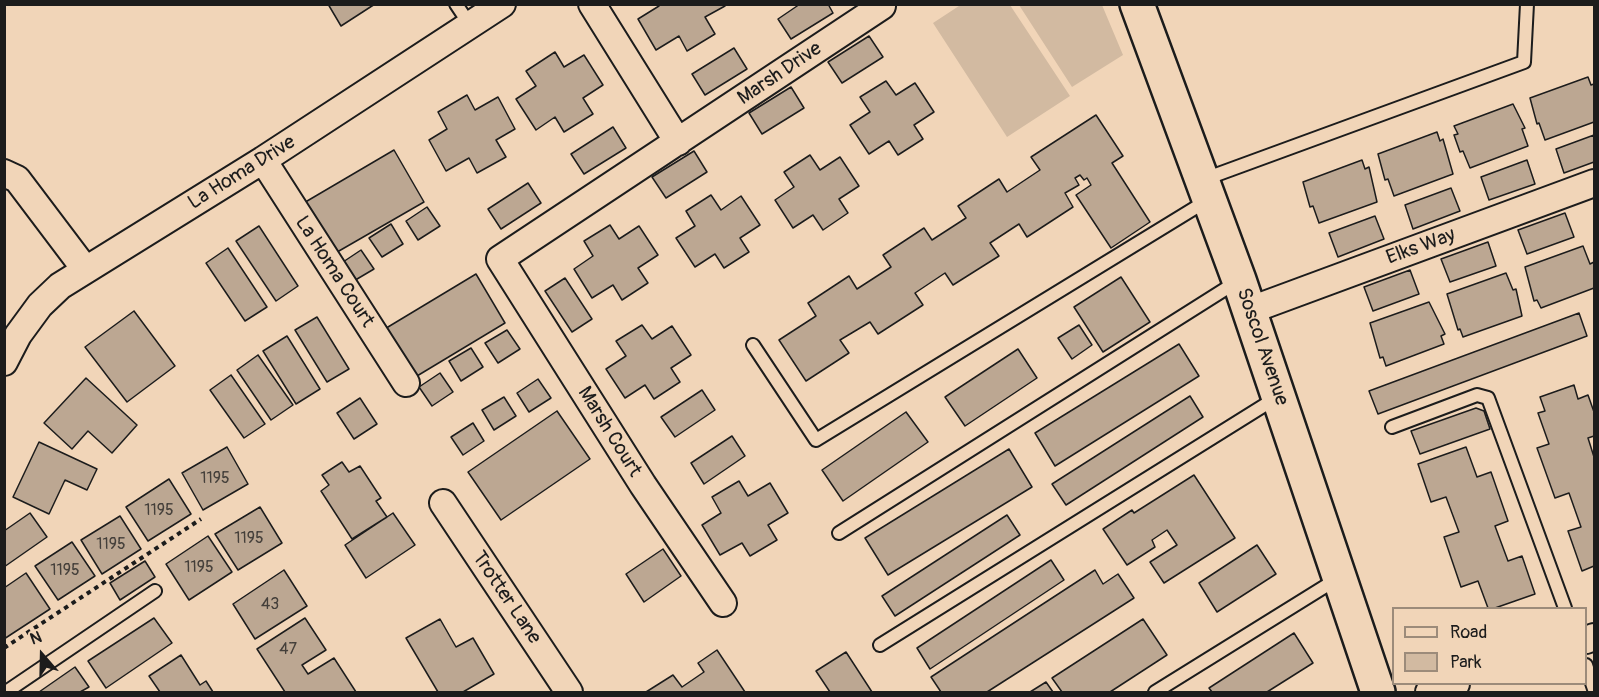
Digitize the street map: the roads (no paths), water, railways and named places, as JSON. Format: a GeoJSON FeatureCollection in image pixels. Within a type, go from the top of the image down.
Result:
{"type":"FeatureCollection","features":[{"type":"Feature","properties":{"kind":"main road","name":"Soscol Avenue"},"geometry":{"type":"LineString","coordinates":[[1137,4],[1280,395],[1338,578],[1378,693]]}},
{"type":"Feature","properties":{"kind":"street","name":"La Homa Drive"},"geometry":{"type":"LineString","coordinates":[[4,363],[18,335],[40,305],[60,286],[263,160],[463,15],[502,4]]}},
{"type":"Feature","properties":{"kind":"street"},"geometry":{"type":"LineString","coordinates":[[592,4],[678,142]]}},
{"type":"Feature","properties":{"kind":"street","name":"Marsh Drive"},"geometry":{"type":"LineString","coordinates":[[500,260],[882,6]]}},
{"type":"Feature","properties":{"kind":"street","name":"La Homa Court"},"geometry":{"type":"LineString","coordinates":[[263,160],[406,383]]}},
{"type":"Feature","properties":{"kind":"street"},"geometry":{"type":"LineString","coordinates":[[4,173],[17,180],[85,269]]}},
{"type":"Feature","properties":{"kind":"street","name":"Elks Way"},"geometry":{"type":"LineString","coordinates":[[1248,311],[1594,183]]}},
{"type":"Feature","properties":{"kind":"street","name":"Marsh Court"},"geometry":{"type":"LineString","coordinates":[[500,260],[643,485],[723,603]]}},
{"type":"Feature","properties":{"kind":"street","name":"Trotter Lane"},"geometry":{"type":"LineString","coordinates":[[443,502],[569,693]]}},
{"type":"Feature","properties":{"kind":"street"},"geometry":{"type":"LineString","coordinates":[[1429,693],[1453,685]]}},
{"type":"Feature","properties":{"kind":"lane"},"geometry":{"type":"LineString","coordinates":[[753,345],[816,440],[1205,190],[1524,62],[1527,4]]}},
{"type":"Feature","properties":{"kind":"lane"},"geometry":{"type":"LineString","coordinates":[[839,533],[1239,280]]}},
{"type":"Feature","properties":{"kind":"lane"},"geometry":{"type":"LineString","coordinates":[[880,645],[1280,395]]}},
{"type":"Feature","properties":{"kind":"lane"},"geometry":{"type":"LineString","coordinates":[[1392,427],[1477,395],[1488,398],[1564,607]]}},
{"type":"Feature","properties":{"kind":"lane"},"geometry":{"type":"LineString","coordinates":[[1155,693],[1338,578]]}},
{"type":"Feature","properties":{"kind":"lane"},"geometry":{"type":"LineString","coordinates":[[6,693],[155,591]]}},
{"type":"Feature","properties":{"kind":"lane"},"geometry":{"type":"LineString","coordinates":[[1587,668],[1594,689]]}}]}
